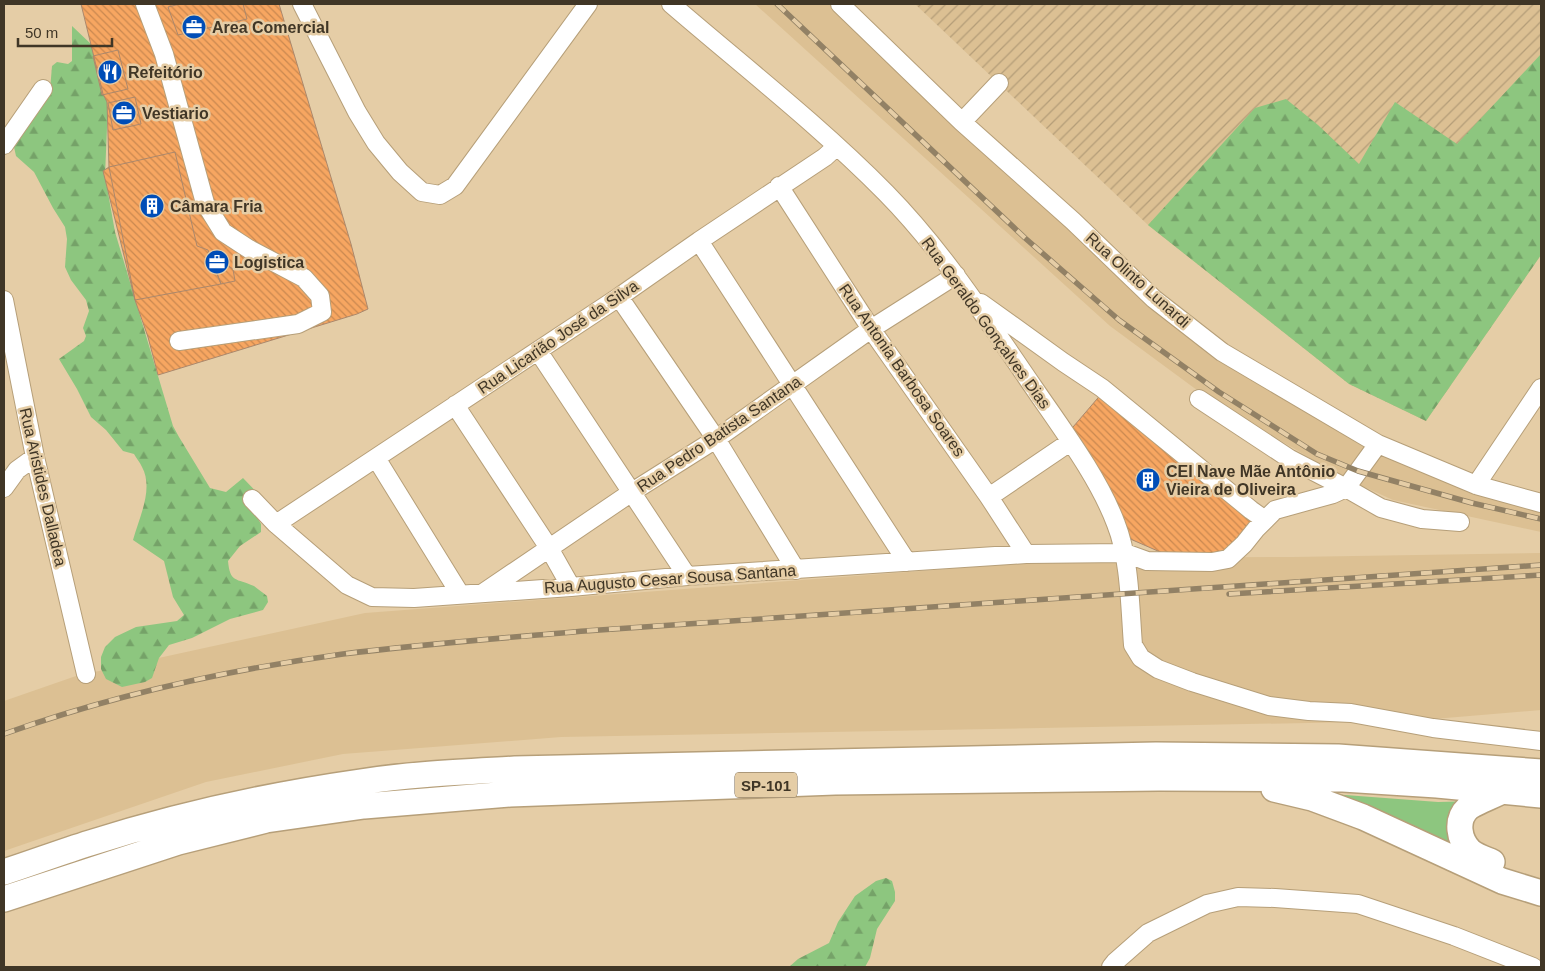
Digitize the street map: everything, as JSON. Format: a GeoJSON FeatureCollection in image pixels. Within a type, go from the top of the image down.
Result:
{"type":"FeatureCollection","features":[{"type":"Feature","properties":{"kind":"highway","name":"SP-101"},"geometry":{"type":"LineString","coordinates":[[4,872],[90,843],[227,806],[307,790],[423,774],[515,769],[1156,755],[1338,757],[1541,772]]}},
{"type":"Feature","properties":{"kind":"highway"},"geometry":{"type":"LineString","coordinates":[[1225,779],[1312,798],[1363,817],[1502,881],[1541,893]]}},
{"type":"Feature","properties":{"kind":"highway","name":"SP-101"},"geometry":{"type":"LineString","coordinates":[[4,899],[178,842],[266,820],[364,806],[510,794],[825,783],[1344,779],[1504,790],[1541,795]]}},
{"type":"Feature","properties":{"kind":"highway"},"geometry":{"type":"LineString","coordinates":[[1504,790],[1468,808],[1460,825],[1461,838],[1471,852],[1483,859],[1541,879]]}},
{"type":"Feature","properties":{"kind":"street"},"geometry":{"type":"LineString","coordinates":[[145,4],[164,54],[205,203],[223,232],[249,249],[304,278],[320,296],[322,312],[298,324],[179,341]]}},
{"type":"Feature","properties":{"kind":"street"},"geometry":{"type":"LineString","coordinates":[[302,4],[357,112],[376,143],[400,172],[422,192],[440,195],[455,186],[588,4]]}},
{"type":"Feature","properties":{"kind":"street","name":"Rua Geraldo Gonçalves Dias"},"geometry":{"type":"LineString","coordinates":[[671,4],[837,146],[887,194],[956,275],[1070,442],[1105,498],[1117,525],[1125,553],[1134,645],[1142,658],[1158,669],[1192,682],[1269,706],[1309,711],[1351,713],[1433,728],[1541,741]]}},
{"type":"Feature","properties":{"kind":"street","name":"Rua Olinto Lunardi"},"geometry":{"type":"LineString","coordinates":[[840,4],[962,122],[1073,221],[1154,299],[1215,346],[1378,444],[1476,485],[1541,503]]}},
{"type":"Feature","properties":{"kind":"street"},"geometry":{"type":"LineString","coordinates":[[962,122],[999,83]]}},
{"type":"Feature","properties":{"kind":"street"},"geometry":{"type":"LineString","coordinates":[[4,146],[43,89]]}},
{"type":"Feature","properties":{"kind":"street","name":"Rua Licarião José da Silva"},"geometry":{"type":"LineString","coordinates":[[276,524],[619,298],[699,240],[825,157],[837,146]]}},
{"type":"Feature","properties":{"kind":"street","name":"Rua Antonia Barbosa Soares"},"geometry":{"type":"LineString","coordinates":[[779,186],[871,329],[989,497],[1026,554]]}},
{"type":"Feature","properties":{"kind":"street"},"geometry":{"type":"LineString","coordinates":[[699,240],[907,562]]}},
{"type":"Feature","properties":{"kind":"street","name":"Rua Pedro Batista Santana"},"geometry":{"type":"LineString","coordinates":[[483,593],[632,492],[716,439],[871,329],[956,275]]}},
{"type":"Feature","properties":{"kind":"street"},"geometry":{"type":"LineString","coordinates":[[970,295],[1062,362],[1102,388],[1250,510],[1265,520]]}},
{"type":"Feature","properties":{"kind":"street"},"geometry":{"type":"LineString","coordinates":[[619,298],[716,439],[796,570]]}},
{"type":"Feature","properties":{"kind":"street","name":"Rua Aristides Dalladea"},"geometry":{"type":"LineString","coordinates":[[4,300],[35,457],[86,674]]}},
{"type":"Feature","properties":{"kind":"street"},"geometry":{"type":"LineString","coordinates":[[538,351],[688,576]]}},
{"type":"Feature","properties":{"kind":"street"},"geometry":{"type":"LineString","coordinates":[[1476,485],[1541,388]]}},
{"type":"Feature","properties":{"kind":"street"},"geometry":{"type":"LineString","coordinates":[[1199,399],[1290,459],[1381,508],[1422,519],[1460,522]]}},
{"type":"Feature","properties":{"kind":"street"},"geometry":{"type":"LineString","coordinates":[[455,405],[549,548],[571,587]]}},
{"type":"Feature","properties":{"kind":"street"},"geometry":{"type":"LineString","coordinates":[[989,497],[1070,442]]}},
{"type":"Feature","properties":{"kind":"street"},"geometry":{"type":"LineString","coordinates":[[1346,488],[1378,444]]}},
{"type":"Feature","properties":{"kind":"street"},"geometry":{"type":"LineString","coordinates":[[4,488],[17,470],[35,457]]}},
{"type":"Feature","properties":{"kind":"street"},"geometry":{"type":"LineString","coordinates":[[376,458],[460,594]]}},
{"type":"Feature","properties":{"kind":"street","name":"Rua Augusto Cesar Sousa Santana"},"geometry":{"type":"LineString","coordinates":[[252,499],[276,524],[347,585],[372,597],[414,598],[571,587],[688,576],[1026,554],[1125,553],[1147,561],[1212,562],[1228,559],[1275,510],[1333,494],[1346,488]]}},
{"type":"Feature","properties":{"kind":"street"},"geometry":{"type":"LineString","coordinates":[[1112,967],[1115,962],[1148,933],[1207,904],[1238,897],[1358,904],[1445,933],[1533,967]]}},
{"type":"Feature","properties":{"kind":"shaded area"},"geometry":{"type":"Polygon","coordinates":[[[755,4],[840,4],[1154,299],[1378,444],[1541,503],[1541,532],[1393,500],[1340,476],[1201,393],[1110,326],[755,4]]]}},
{"type":"Feature","properties":{"kind":"shaded area"},"geometry":{"type":"Polygon","coordinates":[[[915,4],[1541,4],[1541,255],[1426,421],[1349,384],[1148,225],[915,4]]]}},
{"type":"Feature","properties":{"kind":"shaded area"},"geometry":{"type":"Polygon","coordinates":[[[1541,553],[1541,710],[1410,721],[561,737],[343,754],[206,782],[4,851],[4,701],[76,676],[365,613],[1094,558],[1541,553]]]}},
{"type":"Feature","properties":{"kind":"green space"},"geometry":{"type":"Polygon","coordinates":[[[72,26],[92,45],[108,103],[105,176],[115,232],[173,426],[210,488],[226,492],[243,478],[273,509],[252,509],[261,524],[261,532],[240,546],[228,561],[230,573],[235,579],[254,586],[267,596],[268,602],[263,610],[230,619],[192,638],[169,645],[159,658],[152,678],[145,682],[122,687],[106,679],[101,669],[101,657],[105,647],[115,637],[136,627],[177,621],[184,615],[173,597],[164,561],[133,540],[146,494],[145,476],[141,465],[134,454],[123,451],[106,430],[91,417],[59,359],[84,341],[86,336],[83,328],[89,311],[86,300],[71,280],[65,267],[67,239],[65,227],[34,172],[16,156],[14,147],[50,90],[52,66],[57,62],[68,64],[72,61],[72,26]]]}},
{"type":"Feature","properties":{"kind":"green space"},"geometry":{"type":"Polygon","coordinates":[[[1541,54],[1541,255],[1426,421],[1349,384],[1148,225],[1255,108],[1286,99],[1318,125],[1359,164],[1395,102],[1457,144],[1541,54]]]}},
{"type":"Feature","properties":{"kind":"green space"},"geometry":{"type":"Polygon","coordinates":[[[1332,794],[1438,802],[1476,801],[1457,849],[1541,887],[1332,794]]]}},
{"type":"Feature","properties":{"kind":"green space"},"geometry":{"type":"Polygon","coordinates":[[[886,878],[892,881],[895,901],[877,929],[870,958],[865,967],[789,967],[798,959],[829,943],[838,922],[855,896],[876,881],[886,878]]]}},
{"type":"Feature","properties":{"kind":"building"},"geometry":{"type":"Polygon","coordinates":[[[81,4],[279,4],[351,244],[368,309],[158,375],[148,337],[135,300],[103,171],[109,167],[107,102],[103,94],[81,4]]]}},
{"type":"Feature","properties":{"kind":"building","name":"Area Comercial"},"geometry":{"type":"Polygon","coordinates":[[[180,4],[243,4],[247,19],[178,35],[168,7],[180,4]]]}},
{"type":"Feature","properties":{"kind":"building","name":"Refeitório"},"geometry":{"type":"Polygon","coordinates":[[[118,50],[128,89],[102,95],[93,56],[118,50]]]}},
{"type":"Feature","properties":{"kind":"building","name":"Vestiario"},"geometry":{"type":"Polygon","coordinates":[[[135,97],[141,124],[113,130],[108,103],[135,97]]]}},
{"type":"Feature","properties":{"kind":"building","name":"Câmara Fria"},"geometry":{"type":"Polygon","coordinates":[[[175,152],[197,246],[208,250],[221,284],[135,300],[109,167],[175,152]]]}},
{"type":"Feature","properties":{"kind":"building","name":"Logistica"},"geometry":{"type":"Polygon","coordinates":[[[210,255],[233,269],[235,281],[221,284],[210,255]]]}},
{"type":"Feature","properties":{"kind":"building","name":"CEI Nave Mãe Antônio Vieira de Oliveira"},"geometry":{"type":"Polygon","coordinates":[[[1103,392],[1255,525],[1226,558],[1174,558],[1128,538],[1067,434],[1103,392]]]}},
{"type":"Feature","properties":{"kind":"railway"},"geometry":{"type":"LineString","coordinates":[[777,4],[1025,238],[1119,320],[1219,392],[1317,454],[1358,471],[1472,503],[1541,519]]}},
{"type":"Feature","properties":{"kind":"railway"},"geometry":{"type":"LineString","coordinates":[[4,734],[87,707],[171,685],[300,660],[373,650],[585,631],[1541,565]]}},
{"type":"Feature","properties":{"kind":"railway"},"geometry":{"type":"LineString","coordinates":[[1229,594],[1541,575]]}},
{"type":"Feature","properties":{"kind":"place","name":"Area Comercial"},"geometry":{"type":"Point","coordinates":[194,27]}},
{"type":"Feature","properties":{"kind":"place","name":"Refeitório"},"geometry":{"type":"Point","coordinates":[110,72]}},
{"type":"Feature","properties":{"kind":"place","name":"Vestiario"},"geometry":{"type":"Point","coordinates":[124,113]}},
{"type":"Feature","properties":{"kind":"place","name":"Câmara Fria"},"geometry":{"type":"Point","coordinates":[152,206]}},
{"type":"Feature","properties":{"kind":"place","name":"Logistica"},"geometry":{"type":"Point","coordinates":[217,262]}},
{"type":"Feature","properties":{"kind":"place","name":"CEI Nave Mãe Antônio Vieira de Oliveira"},"geometry":{"type":"Point","coordinates":[1148,480]}}]}
